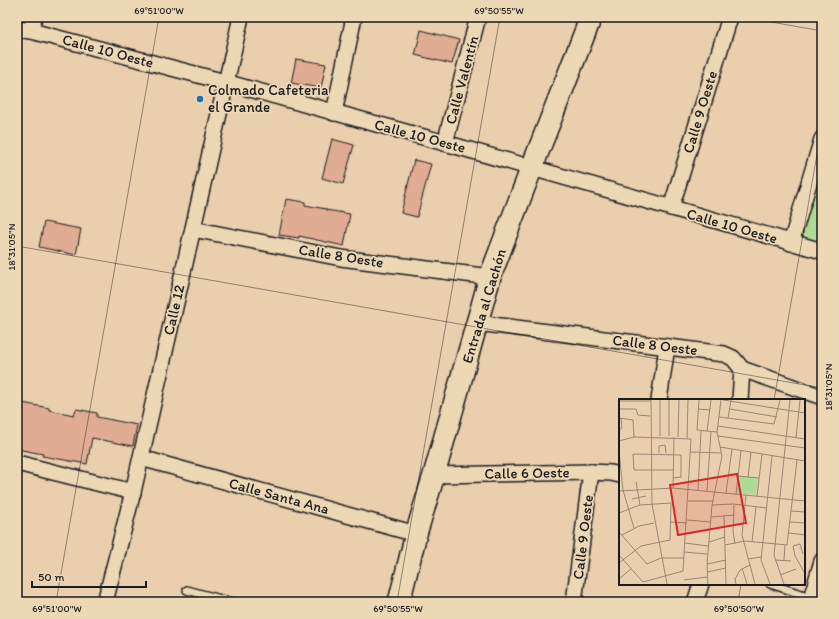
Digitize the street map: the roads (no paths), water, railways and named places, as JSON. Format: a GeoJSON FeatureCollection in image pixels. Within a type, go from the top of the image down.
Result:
{"type":"FeatureCollection","features":[{"type":"Feature","properties":{"kind":"street","name":"Calle 12"},"geometry":{"type":"LineString","coordinates":[[105,602],[141,458],[225,82],[241,17]]}},
{"type":"Feature","properties":{"kind":"street"},"geometry":{"type":"LineString","coordinates":[[334,113],[354,17]]}},
{"type":"Feature","properties":{"kind":"street","name":"Calle Valentín"},"geometry":{"type":"LineString","coordinates":[[445,142],[478,17]]}},
{"type":"Feature","properties":{"kind":"street","name":"Entrada al Cachón"},"geometry":{"type":"LineString","coordinates":[[400,602],[416,534],[490,277],[591,17]]}},
{"type":"Feature","properties":{"kind":"street","name":"Calle 9 Oeste"},"geometry":{"type":"LineString","coordinates":[[671,208],[730,17]]}},
{"type":"Feature","properties":{"kind":"street","name":"Calle 10 Oeste"},"geometry":{"type":"LineString","coordinates":[[27,26],[334,113],[445,142],[822,251]]}},
{"type":"Feature","properties":{"kind":"street"},"geometry":{"type":"LineString","coordinates":[[791,243],[822,139]]}},
{"type":"Feature","properties":{"kind":"street","name":"Calle 8 Oeste"},"geometry":{"type":"LineString","coordinates":[[193,229],[341,258],[490,277]]}},
{"type":"Feature","properties":{"kind":"street","name":"Calle 8 Oeste"},"geometry":{"type":"LineString","coordinates":[[477,323],[724,354],[734,358],[742,369],[822,397]]}},
{"type":"Feature","properties":{"kind":"street"},"geometry":{"type":"LineString","coordinates":[[659,399],[667,347]]}},
{"type":"Feature","properties":{"kind":"street"},"geometry":{"type":"LineString","coordinates":[[740,399],[742,369]]}},
{"type":"Feature","properties":{"kind":"street","name":"Calle Santa Ana"},"geometry":{"type":"LineString","coordinates":[[141,458],[416,534]]}},
{"type":"Feature","properties":{"kind":"street"},"geometry":{"type":"LineString","coordinates":[[17,463],[133,492]]}},
{"type":"Feature","properties":{"kind":"street","name":"Calle 9 Oeste"},"geometry":{"type":"LineString","coordinates":[[574,602],[591,472]]}},
{"type":"Feature","properties":{"kind":"street","name":"Calle 6 Oeste"},"geometry":{"type":"LineString","coordinates":[[434,475],[591,472],[619,475]]}},
{"type":"Feature","properties":{"kind":"street"},"geometry":{"type":"LineString","coordinates":[[811,599],[822,561]]}},
{"type":"Feature","properties":{"kind":"street"},"geometry":{"type":"LineString","coordinates":[[695,602],[701,585]]}},
{"type":"Feature","properties":{"kind":"lane"},"geometry":{"type":"LineString","coordinates":[[773,585],[811,599]]}},
{"type":"Feature","properties":{"kind":"lane"},"geometry":{"type":"LineString","coordinates":[[187,590],[232,602]]}},
{"type":"Feature","properties":{"kind":"place","name":"Colmado Cafeteria el Grande"},"geometry":{"type":"Point","coordinates":[200,99]}}]}
